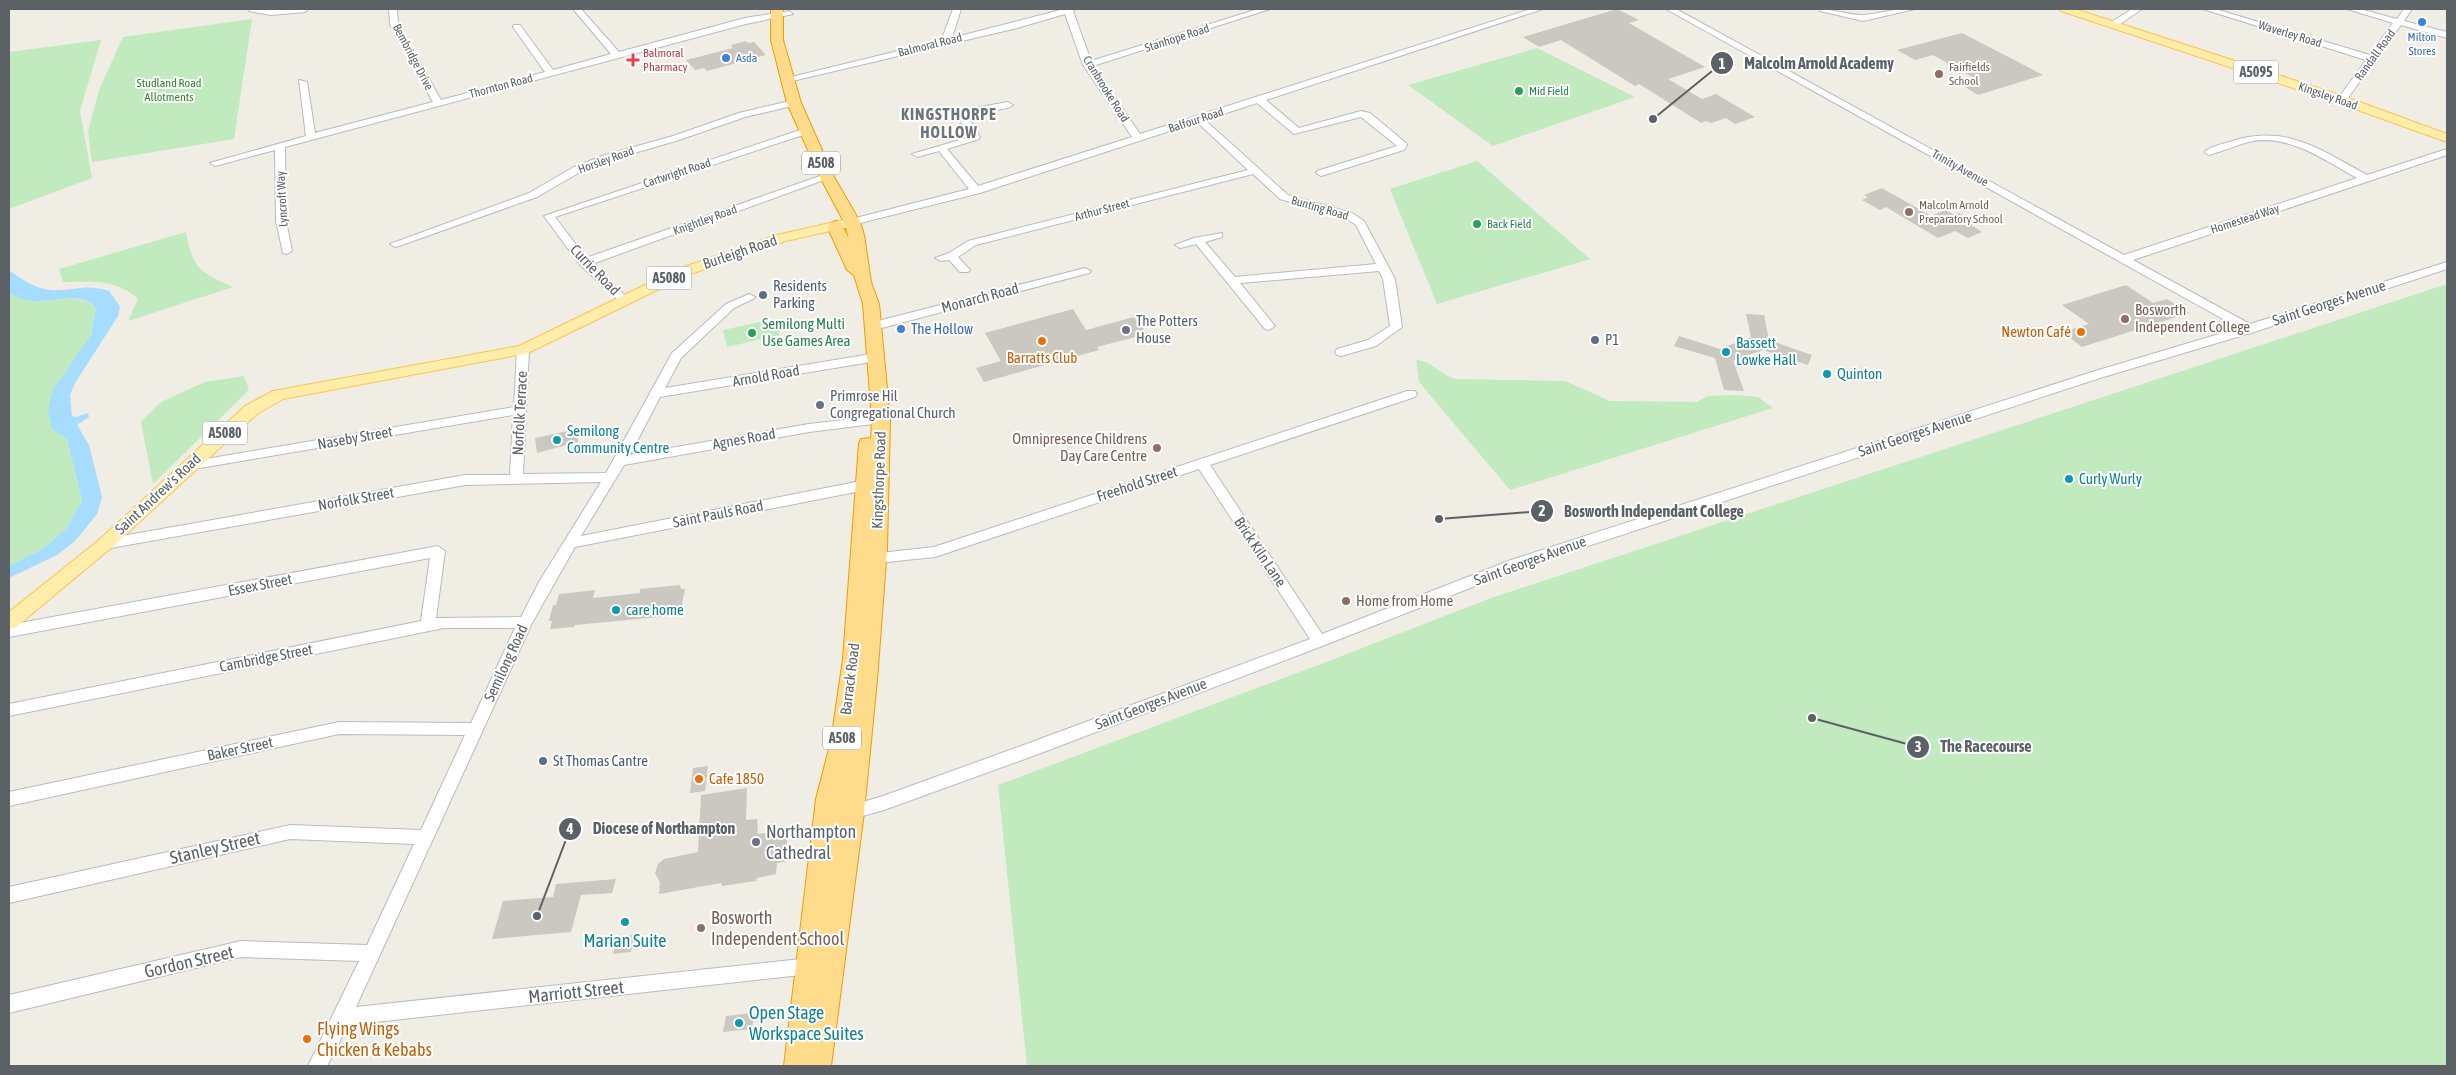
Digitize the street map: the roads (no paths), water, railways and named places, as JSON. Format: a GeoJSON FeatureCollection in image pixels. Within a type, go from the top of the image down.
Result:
{"type":"FeatureCollection","features":[{"type":"Feature","properties":{"kind":"highway","name":"A508"},"geometry":{"type":"LineString","coordinates":[[783,11],[777,40],[785,63],[794,102],[826,177],[852,222]]}},
{"type":"Feature","properties":{"kind":"highway","name":"Kingsthorpe Road"},"geometry":{"type":"LineString","coordinates":[[852,222],[856,235],[863,282],[871,304],[874,326],[866,485],[866,680]]}},
{"type":"Feature","properties":{"kind":"highway","name":"Kingsthorpe Road"},"geometry":{"type":"LineString","coordinates":[[835,226],[852,267],[863,282],[858,304],[871,358],[881,420],[865,564]]}},
{"type":"Feature","properties":{"kind":"highway","name":"Barrack Road"},"geometry":{"type":"LineString","coordinates":[[798,1066],[810,966],[815,900],[828,799],[842,741],[865,564]]}},
{"type":"Feature","properties":{"kind":"highway","name":"Barrack Road"},"geometry":{"type":"LineString","coordinates":[[817,1066],[852,812],[866,680]]}},
{"type":"Feature","properties":{"kind":"highway","name":"Barrack Road"},"geometry":{"type":"LineString","coordinates":[[815,900],[827,887],[834,837],[842,820],[852,812]]}},
{"type":"Feature","properties":{"kind":"main road","name":"Kingsley Road"},"geometry":{"type":"LineString","coordinates":[[2065,9],[2342,100],[2447,138]]}},
{"type":"Feature","properties":{"kind":"main road","name":"Burleigh Road"},"geometry":{"type":"LineString","coordinates":[[496,356],[523,350],[683,272],[782,238],[852,222]]}},
{"type":"Feature","properties":{"kind":"main road","name":"Saint Andrew's Road"},"geometry":{"type":"LineString","coordinates":[[9,622],[105,544],[251,410],[279,395],[496,356]]}},
{"type":"Feature","properties":{"kind":"street"},"geometry":{"type":"LineString","coordinates":[[252,9],[271,12],[305,9]]}},
{"type":"Feature","properties":{"kind":"street","name":"Bembridge Drive"},"geometry":{"type":"LineString","coordinates":[[393,9],[394,24],[438,104]]}},
{"type":"Feature","properties":{"kind":"street"},"geometry":{"type":"LineString","coordinates":[[577,9],[617,55]]}},
{"type":"Feature","properties":{"kind":"street"},"geometry":{"type":"LineString","coordinates":[[948,41],[947,36],[957,9]]}},
{"type":"Feature","properties":{"kind":"street","name":"Balmoral Road"},"geometry":{"type":"LineString","coordinates":[[788,80],[1070,9]]}},
{"type":"Feature","properties":{"kind":"street","name":"Cranbrooke Road"},"geometry":{"type":"LineString","coordinates":[[1070,9],[1088,65],[1138,139]]}},
{"type":"Feature","properties":{"kind":"street","name":"Stanhope Road"},"geometry":{"type":"LineString","coordinates":[[1088,65],[1266,9]]}},
{"type":"Feature","properties":{"kind":"street","name":"Balfour Road"},"geometry":{"type":"LineString","coordinates":[[852,222],[976,191],[1539,9]]}},
{"type":"Feature","properties":{"kind":"street","name":"Trinity Avenue"},"geometry":{"type":"LineString","coordinates":[[1670,9],[2250,329]]}},
{"type":"Feature","properties":{"kind":"street"},"geometry":{"type":"LineString","coordinates":[[1824,9],[1863,18],[1911,9]]}},
{"type":"Feature","properties":{"kind":"street"},"geometry":{"type":"LineString","coordinates":[[2113,24],[2138,9]]}},
{"type":"Feature","properties":{"kind":"street","name":"Waverley Road"},"geometry":{"type":"LineString","coordinates":[[2206,9],[2373,59]]}},
{"type":"Feature","properties":{"kind":"street"},"geometry":{"type":"LineString","coordinates":[[2351,9],[2447,35]]}},
{"type":"Feature","properties":{"kind":"street","name":"Randall Road"},"geometry":{"type":"LineString","coordinates":[[2342,100],[2408,9]]}},
{"type":"Feature","properties":{"kind":"street","name":"Thornton Road"},"geometry":{"type":"LineString","coordinates":[[215,163],[783,11]]}},
{"type":"Feature","properties":{"kind":"street"},"geometry":{"type":"LineString","coordinates":[[517,27],[551,73]]}},
{"type":"Feature","properties":{"kind":"street"},"geometry":{"type":"LineString","coordinates":[[302,82],[311,138]]}},
{"type":"Feature","properties":{"kind":"street"},"geometry":{"type":"LineString","coordinates":[[1260,100],[1298,132],[1361,114],[1368,115],[1402,144],[1400,148],[1346,170],[1321,173]]}},
{"type":"Feature","properties":{"kind":"street","name":"Horsley Road"},"geometry":{"type":"LineString","coordinates":[[395,244],[533,195],[578,169],[606,158],[676,138],[742,115],[794,102]]}},
{"type":"Feature","properties":{"kind":"street"},"geometry":{"type":"LineString","coordinates":[[917,154],[974,139],[975,137],[961,113],[1008,105]]}},
{"type":"Feature","properties":{"kind":"street","name":"Bunting Road"},"geometry":{"type":"LineString","coordinates":[[1199,119],[1284,197],[1292,201],[1340,213],[1355,219],[1363,228],[1388,279],[1394,301],[1396,327],[1372,342],[1341,352]]}},
{"type":"Feature","properties":{"kind":"street","name":"Cartwright Road"},"geometry":{"type":"LineString","coordinates":[[549,216],[806,131]]}},
{"type":"Feature","properties":{"kind":"street"},"geometry":{"type":"LineString","coordinates":[[2215,152],[2255,137],[2284,139],[2310,150],[2366,179]]}},
{"type":"Feature","properties":{"kind":"street","name":"Lyncroft Way"},"geometry":{"type":"LineString","coordinates":[[280,146],[281,221],[287,252]]}},
{"type":"Feature","properties":{"kind":"street"},"geometry":{"type":"LineString","coordinates":[[941,148],[976,191]]}},
{"type":"Feature","properties":{"kind":"street","name":"Homestead Way"},"geometry":{"type":"LineString","coordinates":[[2124,259],[2447,152]]}},
{"type":"Feature","properties":{"kind":"street","name":"Arthur Street"},"geometry":{"type":"LineString","coordinates":[[947,257],[972,243],[1255,171]]}},
{"type":"Feature","properties":{"kind":"street","name":"Knightley Road"},"geometry":{"type":"LineString","coordinates":[[584,263],[826,177]]}},
{"type":"Feature","properties":{"kind":"street","name":"Currie Road"},"geometry":{"type":"LineString","coordinates":[[549,216],[584,263],[624,300]]}},
{"type":"Feature","properties":{"kind":"street"},"geometry":{"type":"LineString","coordinates":[[1180,245],[1218,235]]}},
{"type":"Feature","properties":{"kind":"street"},"geometry":{"type":"LineString","coordinates":[[1198,240],[1269,326]]}},
{"type":"Feature","properties":{"kind":"street"},"geometry":{"type":"LineString","coordinates":[[947,257],[964,270]]}},
{"type":"Feature","properties":{"kind":"street","name":"Saint Georges Avenue"},"geometry":{"type":"LineString","coordinates":[[852,812],[884,803],[1027,751],[1319,641],[1516,564],[2096,375],[2250,329],[2447,265]]}},
{"type":"Feature","properties":{"kind":"street"},"geometry":{"type":"LineString","coordinates":[[1232,281],[1278,275],[1383,267]]}},
{"type":"Feature","properties":{"kind":"street","name":"Monarch Road"},"geometry":{"type":"LineString","coordinates":[[874,326],[1085,271]]}},
{"type":"Feature","properties":{"kind":"street","name":"Semilong Road"},"geometry":{"type":"LineString","coordinates":[[317,1066],[372,953],[525,622],[620,461],[676,356],[730,306],[749,297]]}},
{"type":"Feature","properties":{"kind":"street","name":"Norfolk Terrace"},"geometry":{"type":"LineString","coordinates":[[516,477],[523,350]]}},
{"type":"Feature","properties":{"kind":"street","name":"Arnold Road"},"geometry":{"type":"LineString","coordinates":[[655,394],[871,358]]}},
{"type":"Feature","properties":{"kind":"street","name":"Freehold Street"},"geometry":{"type":"LineString","coordinates":[[865,564],[935,552],[1201,462],[1411,394]]}},
{"type":"Feature","properties":{"kind":"street","name":"Naseby Street"},"geometry":{"type":"LineString","coordinates":[[188,466],[521,410]]}},
{"type":"Feature","properties":{"kind":"street","name":"Agnes Road"},"geometry":{"type":"LineString","coordinates":[[620,461],[809,428],[869,421]]}},
{"type":"Feature","properties":{"kind":"street","name":"Brick Kiln Lane"},"geometry":{"type":"LineString","coordinates":[[1201,462],[1319,641]]}},
{"type":"Feature","properties":{"kind":"street","name":"Norfolk Street"},"geometry":{"type":"LineString","coordinates":[[105,544],[465,480],[516,477],[610,477]]}},
{"type":"Feature","properties":{"kind":"street","name":"Saint Pauls Road"},"geometry":{"type":"LineString","coordinates":[[571,543],[866,485]]}},
{"type":"Feature","properties":{"kind":"street","name":"Essex Street"},"geometry":{"type":"LineString","coordinates":[[9,631],[438,551],[428,626]]}},
{"type":"Feature","properties":{"kind":"street","name":"Cambridge Street"},"geometry":{"type":"LineString","coordinates":[[9,710],[444,622],[525,622]]}},
{"type":"Feature","properties":{"kind":"street","name":"Baker Street"},"geometry":{"type":"LineString","coordinates":[[9,799],[340,728],[475,729]]}},
{"type":"Feature","properties":{"kind":"street","name":"Stanley Street"},"geometry":{"type":"LineString","coordinates":[[9,895],[290,832],[424,837]]}},
{"type":"Feature","properties":{"kind":"street","name":"Gordon Street"},"geometry":{"type":"LineString","coordinates":[[9,1004],[241,949],[372,953]]}},
{"type":"Feature","properties":{"kind":"street","name":"Marriott Street"},"geometry":{"type":"LineString","coordinates":[[342,1017],[810,966]]}},
{"type":"Feature","properties":{"kind":"water"},"geometry":{"type":"Polygon","coordinates":[[[9,270],[39,288],[59,290],[92,288],[109,291],[120,306],[118,316],[75,383],[70,395],[72,416],[76,417],[88,413],[89,417],[77,425],[89,445],[102,497],[97,514],[75,541],[57,555],[9,578],[9,566],[44,548],[67,528],[82,500],[67,439],[52,429],[48,410],[53,390],[91,335],[96,308],[88,301],[78,299],[32,301],[21,298],[9,292],[9,270]]]}},
{"type":"Feature","properties":{"kind":"place","name":"Milton Stores"},"geometry":{"type":"Point","coordinates":[2422,22]}},
{"type":"Feature","properties":{"kind":"place","name":"Asda"},"geometry":{"type":"Point","coordinates":[726,58]}},
{"type":"Feature","properties":{"kind":"place","name":"Balmoral Pharmacy"},"geometry":{"type":"Point","coordinates":[633,60]}},
{"type":"Feature","properties":{"kind":"place","name":"Fairfields School"},"geometry":{"type":"Point","coordinates":[1939,74]}},
{"type":"Feature","properties":{"kind":"place","name":"Mid Field"},"geometry":{"type":"Point","coordinates":[1519,91]}},
{"type":"Feature","properties":{"kind":"place","name":"Malcolm Arnold Academy"},"geometry":{"type":"Point","coordinates":[1653,119]}},
{"type":"Feature","properties":{"kind":"place","name":"Malcolm Arnold Preparatory School"},"geometry":{"type":"Point","coordinates":[1909,212]}},
{"type":"Feature","properties":{"kind":"place","name":"Back Field"},"geometry":{"type":"Point","coordinates":[1477,224]}},
{"type":"Feature","properties":{"kind":"place","name":"Residents Parking"},"geometry":{"type":"Point","coordinates":[763,295]}},
{"type":"Feature","properties":{"kind":"place","name":"Bosworth Independent College"},"geometry":{"type":"Point","coordinates":[2125,319]}},
{"type":"Feature","properties":{"kind":"place","name":"The Hollow"},"geometry":{"type":"Point","coordinates":[901,329]}},
{"type":"Feature","properties":{"kind":"place","name":"The Potters House"},"geometry":{"type":"Point","coordinates":[1126,330]}},
{"type":"Feature","properties":{"kind":"place","name":"Newton Café"},"geometry":{"type":"Point","coordinates":[2081,332]}},
{"type":"Feature","properties":{"kind":"place","name":"Semilong Multi Use Games Area"},"geometry":{"type":"Point","coordinates":[752,333]}},
{"type":"Feature","properties":{"kind":"place","name":"P1"},"geometry":{"type":"Point","coordinates":[1595,340]}},
{"type":"Feature","properties":{"kind":"place","name":"Barratts Club"},"geometry":{"type":"Point","coordinates":[1042,341]}},
{"type":"Feature","properties":{"kind":"place","name":"Bassett Lowke Hall"},"geometry":{"type":"Point","coordinates":[1726,352]}},
{"type":"Feature","properties":{"kind":"place","name":"Quinton"},"geometry":{"type":"Point","coordinates":[1827,374]}},
{"type":"Feature","properties":{"kind":"place","name":"Primrose Hil Congregational Church"},"geometry":{"type":"Point","coordinates":[820,405]}},
{"type":"Feature","properties":{"kind":"place","name":"Semilong Community Centre"},"geometry":{"type":"Point","coordinates":[557,440]}},
{"type":"Feature","properties":{"kind":"place","name":"Omnipresence Childrens Day Care Centre"},"geometry":{"type":"Point","coordinates":[1157,448]}},
{"type":"Feature","properties":{"kind":"place","name":"Curly Wurly"},"geometry":{"type":"Point","coordinates":[2069,479]}},
{"type":"Feature","properties":{"kind":"place","name":"Bosworth Independant College"},"geometry":{"type":"Point","coordinates":[1439,519]}},
{"type":"Feature","properties":{"kind":"place","name":"Home from Home"},"geometry":{"type":"Point","coordinates":[1346,601]}},
{"type":"Feature","properties":{"kind":"place","name":"care home"},"geometry":{"type":"Point","coordinates":[616,610]}},
{"type":"Feature","properties":{"kind":"place","name":"The Racecourse"},"geometry":{"type":"Point","coordinates":[1812,718]}},
{"type":"Feature","properties":{"kind":"place","name":"St Thomas Cantre"},"geometry":{"type":"Point","coordinates":[543,761]}},
{"type":"Feature","properties":{"kind":"place","name":"Cafe 1850"},"geometry":{"type":"Point","coordinates":[699,779]}},
{"type":"Feature","properties":{"kind":"place","name":"Northampton Cathedral"},"geometry":{"type":"Point","coordinates":[756,842]}},
{"type":"Feature","properties":{"kind":"place","name":"Diocese of Northampton"},"geometry":{"type":"Point","coordinates":[537,916]}},
{"type":"Feature","properties":{"kind":"place","name":"Marian Suite"},"geometry":{"type":"Point","coordinates":[625,922]}},
{"type":"Feature","properties":{"kind":"place","name":"Bosworth Independent School"},"geometry":{"type":"Point","coordinates":[701,928]}},
{"type":"Feature","properties":{"kind":"place","name":"Open Stage Workspace Suites"},"geometry":{"type":"Point","coordinates":[739,1023]}},
{"type":"Feature","properties":{"kind":"place","name":"Flying Wings Chicken & Kebabs"},"geometry":{"type":"Point","coordinates":[307,1039]}},
{"type":"Feature","properties":{"kind":"district","name":"KINGSTHORPE HOLLOW"},"geometry":{"type":"Point","coordinates":[949,123]}},
{"type":"Feature","properties":{"kind":"park label","name":"Studland Road Allotments"},"geometry":{"type":"Point","coordinates":[169,90]}}]}
